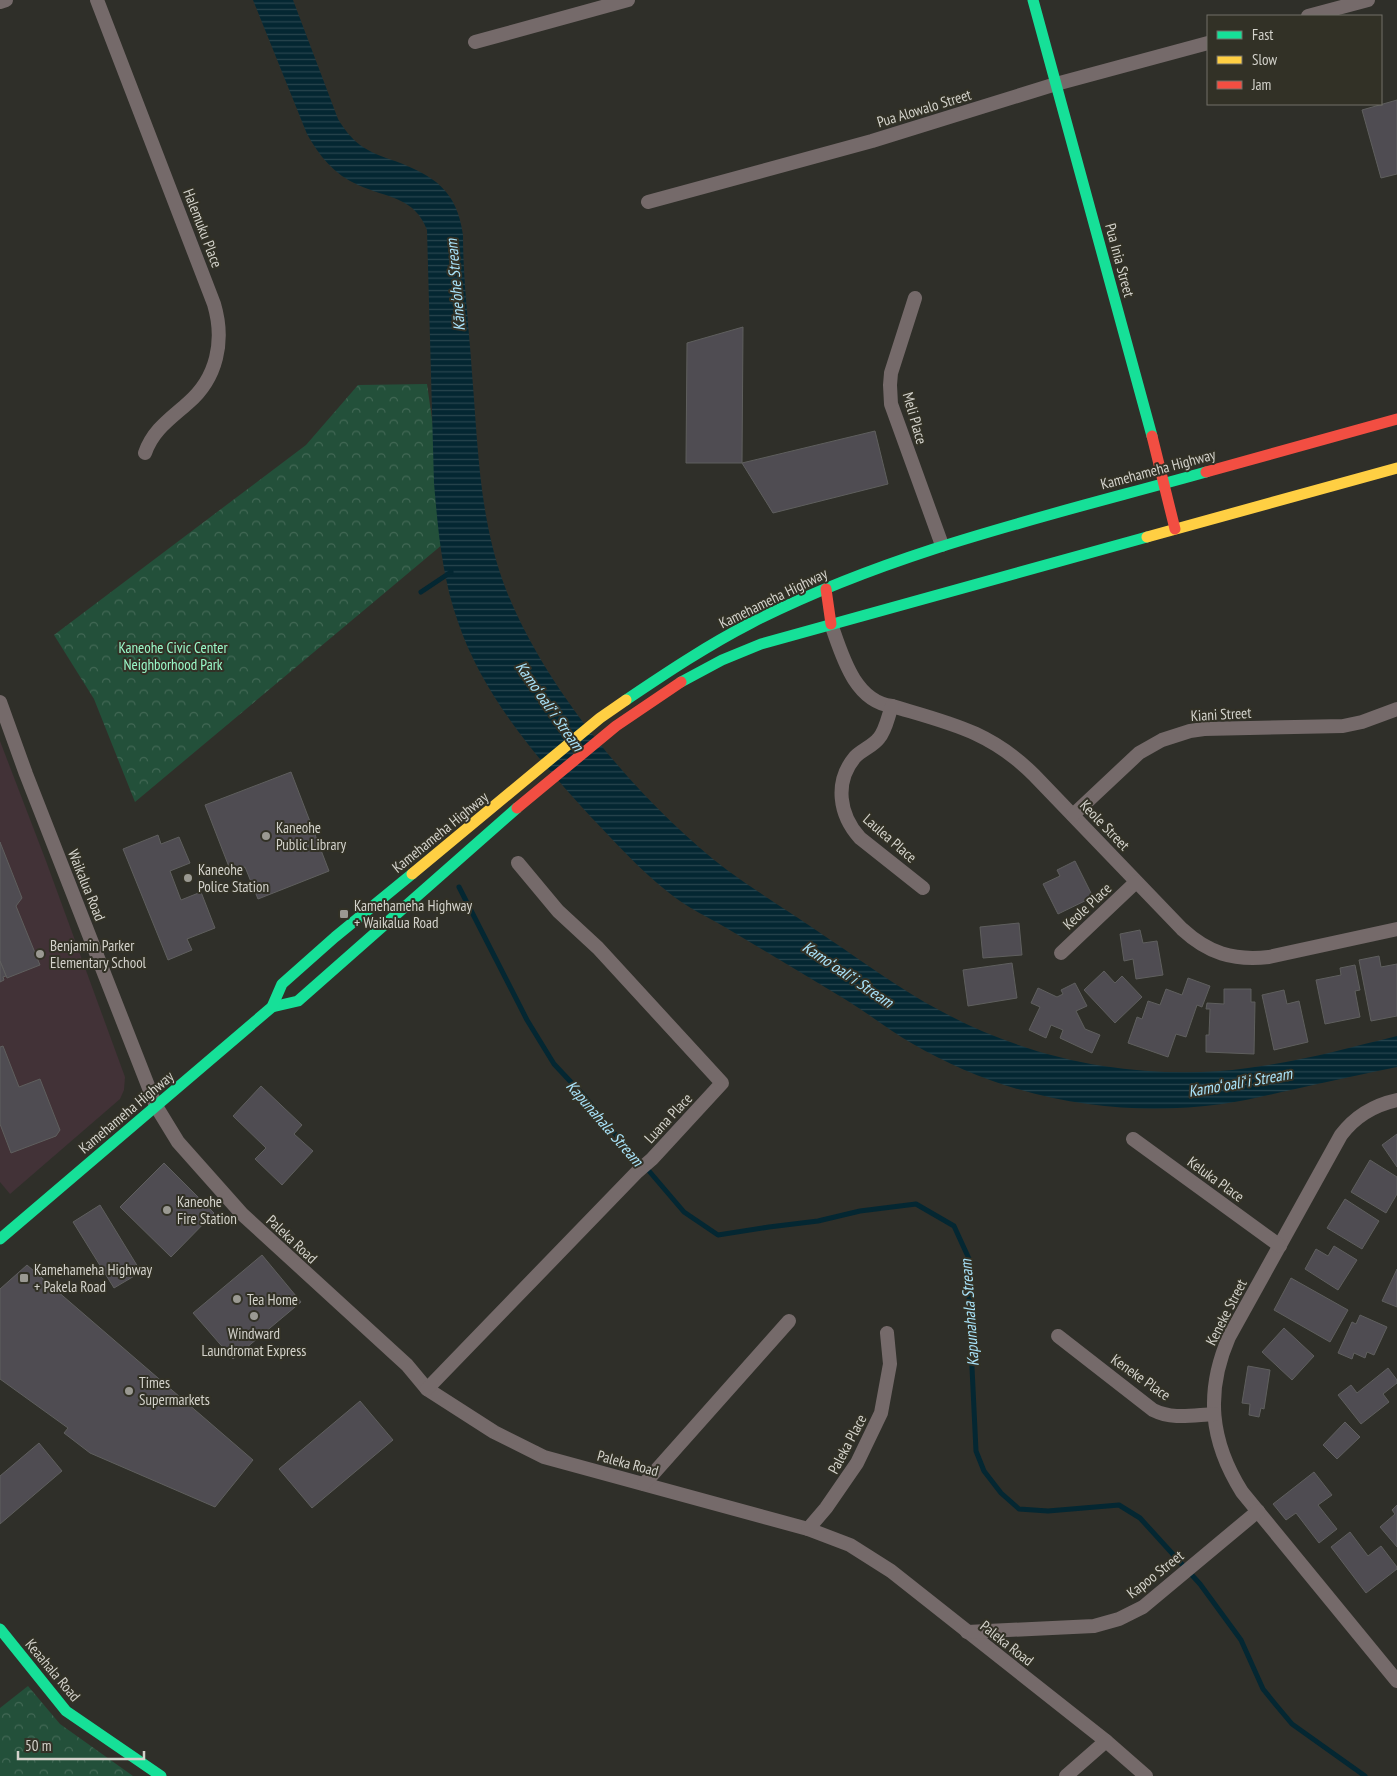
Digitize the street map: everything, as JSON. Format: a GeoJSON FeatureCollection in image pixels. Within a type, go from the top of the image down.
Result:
{"type":"FeatureCollection","features":[{"type":"Feature","properties":{"kind":"main road","name":"Pua Inia Street"},"geometry":{"type":"LineString","coordinates":[[1033,0],[1165,483],[1175,529]]}},
{"type":"Feature","properties":{"kind":"main road","name":"Kamehameha Highway"},"geometry":{"type":"LineString","coordinates":[[0,1239],[272,1007],[282,984],[329,943],[600,718],[708,646],[751,623],[826,589],[885,565],[942,545],[1397,419]]}},
{"type":"Feature","properties":{"kind":"main road","name":"Kamehameha Highway"},"geometry":{"type":"LineString","coordinates":[[272,1007],[298,1002],[548,781],[606,734],[673,686],[710,665],[761,644],[830,624],[1397,468]]}},
{"type":"Feature","properties":{"kind":"main road"},"geometry":{"type":"LineString","coordinates":[[826,589],[830,624]]}},
{"type":"Feature","properties":{"kind":"main road","name":"Keaahala Road"},"geometry":{"type":"LineString","coordinates":[[0,1629],[66,1711],[161,1776]]}},
{"type":"Feature","properties":{"kind":"street"},"geometry":{"type":"LineString","coordinates":[[0,2],[6,0]]}},
{"type":"Feature","properties":{"kind":"street","name":"Halemuku Place"},"geometry":{"type":"LineString","coordinates":[[97,0],[214,304],[220,330],[218,356],[207,381],[190,402],[156,431],[146,453]]}},
{"type":"Feature","properties":{"kind":"street"},"geometry":{"type":"LineString","coordinates":[[475,42],[628,0]]}},
{"type":"Feature","properties":{"kind":"street"},"geometry":{"type":"LineString","coordinates":[[1312,15],[1368,0]]}},
{"type":"Feature","properties":{"kind":"street","name":"Pua Alowalo Street"},"geometry":{"type":"LineString","coordinates":[[648,202],[872,141],[1056,84],[1207,43]]}},
{"type":"Feature","properties":{"kind":"street","name":"Meli Place"},"geometry":{"type":"LineString","coordinates":[[915,298],[891,373],[891,404],[942,545]]}},
{"type":"Feature","properties":{"kind":"street","name":"Keole Street"},"geometry":{"type":"LineString","coordinates":[[830,624],[847,666],[859,686],[873,700],[881,705],[892,706],[969,730],[995,743],[1022,763],[1191,938],[1214,951],[1240,958],[1269,957],[1397,929]]}},
{"type":"Feature","properties":{"kind":"street","name":"Waikalua Road"},"geometry":{"type":"LineString","coordinates":[[0,702],[26,774],[156,1106]]}},
{"type":"Feature","properties":{"kind":"street","name":"Laulea Place"},"geometry":{"type":"LineString","coordinates":[[892,706],[881,736],[854,758],[844,776],[841,792],[842,808],[849,824],[860,838],[923,888]]}},
{"type":"Feature","properties":{"kind":"street","name":"Kiani Street"},"geometry":{"type":"LineString","coordinates":[[1072,815],[1139,753],[1176,734],[1204,729],[1343,726],[1370,720],[1397,709]]}},
{"type":"Feature","properties":{"kind":"street","name":"Luana Place"},"geometry":{"type":"LineString","coordinates":[[427,1389],[637,1172],[652,1159],[722,1082],[598,948],[558,911],[518,863]]}},
{"type":"Feature","properties":{"kind":"street","name":"Keole Place"},"geometry":{"type":"LineString","coordinates":[[1061,953],[1136,882]]}},
{"type":"Feature","properties":{"kind":"street","name":"Keneke Street"},"geometry":{"type":"LineString","coordinates":[[1397,1100],[1378,1105],[1365,1112],[1348,1126],[1335,1144],[1229,1337],[1223,1352],[1215,1385],[1214,1414],[1217,1434],[1226,1464],[1242,1492],[1397,1681]]}},
{"type":"Feature","properties":{"kind":"street","name":"Paleka Road"},"geometry":{"type":"LineString","coordinates":[[156,1106],[178,1142],[242,1214],[407,1365],[427,1389],[494,1432],[544,1457],[808,1529],[829,1536],[871,1557],[1106,1742],[1146,1776]]}},
{"type":"Feature","properties":{"kind":"street","name":"Keluka Place"},"geometry":{"type":"LineString","coordinates":[[1133,1138],[1280,1246]]}},
{"type":"Feature","properties":{"kind":"street"},"geometry":{"type":"LineString","coordinates":[[644,1484],[789,1321]]}},
{"type":"Feature","properties":{"kind":"street","name":"Paleka Place"},"geometry":{"type":"LineString","coordinates":[[808,1529],[832,1501],[857,1463],[881,1413],[890,1364],[887,1334]]}},
{"type":"Feature","properties":{"kind":"street","name":"Keneke Place"},"geometry":{"type":"LineString","coordinates":[[1058,1336],[1153,1410],[1176,1416],[1214,1414]]}},
{"type":"Feature","properties":{"kind":"street","name":"Kapoo Street"},"geometry":{"type":"LineString","coordinates":[[967,1632],[1081,1627],[1120,1619],[1142,1607],[1258,1511]]}},
{"type":"Feature","properties":{"kind":"street"},"geometry":{"type":"LineString","coordinates":[[1066,1776],[1106,1742]]}},
{"type":"Feature","properties":{"kind":"shaded area","name":"Benjamin Parker Elementary School"},"geometry":{"type":"Polygon","coordinates":[[[0,741],[125,1077],[124,1090],[120,1099],[10,1194],[0,1182],[0,741]]]}},
{"type":"Feature","properties":{"kind":"green space","name":"Kaneohe Civic Center Neighborhood Park"},"geometry":{"type":"Polygon","coordinates":[[[427,384],[449,539],[135,802],[94,699],[54,635],[306,445],[358,385],[427,384]]]}},
{"type":"Feature","properties":{"kind":"green space"},"geometry":{"type":"Polygon","coordinates":[[[28,1686],[60,1724],[133,1776],[0,1776],[0,1708],[28,1686]]]}},
{"type":"Feature","properties":{"kind":"water"},"geometry":{"type":"Polygon","coordinates":[[[253,0],[293,0],[338,119],[345,130],[368,150],[433,179],[442,187],[455,207],[463,235],[465,287],[481,482],[490,535],[505,587],[522,626],[544,665],[598,742],[629,778],[694,843],[727,870],[911,994],[958,1020],[998,1038],[1040,1052],[1103,1066],[1157,1072],[1212,1072],[1285,1062],[1397,1036],[1397,1067],[1239,1101],[1188,1107],[1121,1107],[1088,1104],[1020,1090],[954,1065],[913,1044],[848,1001],[697,912],[668,892],[628,856],[551,772],[514,725],[482,676],[458,622],[448,588],[437,518],[434,483],[427,230],[422,219],[408,205],[350,181],[328,164],[317,150],[307,134],[253,0]]]}},
{"type":"Feature","properties":{"kind":"building"},"geometry":{"type":"Polygon","coordinates":[[[1397,100],[1397,174],[1381,178],[1362,110],[1397,100]]]}},
{"type":"Feature","properties":{"kind":"building"},"geometry":{"type":"Polygon","coordinates":[[[743,327],[742,463],[686,463],[687,343],[743,327]]]}},
{"type":"Feature","properties":{"kind":"building"},"geometry":{"type":"Polygon","coordinates":[[[875,431],[888,484],[773,513],[742,463],[875,431]]]}},
{"type":"Feature","properties":{"kind":"building","name":"Kaneohe Public Library"},"geometry":{"type":"Polygon","coordinates":[[[291,772],[329,871],[258,899],[245,867],[231,872],[205,805],[291,772]]]}},
{"type":"Feature","properties":{"kind":"building"},"geometry":{"type":"Polygon","coordinates":[[[158,835],[161,844],[179,837],[190,863],[170,871],[181,900],[201,892],[215,928],[187,939],[192,950],[168,960],[123,849],[158,835]]]}},
{"type":"Feature","properties":{"kind":"building"},"geometry":{"type":"Polygon","coordinates":[[[0,842],[22,898],[16,906],[40,965],[7,978],[0,961],[0,842]]]}},
{"type":"Feature","properties":{"kind":"building"},"geometry":{"type":"Polygon","coordinates":[[[1075,861],[1093,897],[1058,914],[1043,884],[1060,876],[1057,870],[1075,861]]]}},
{"type":"Feature","properties":{"kind":"building"},"geometry":{"type":"Polygon","coordinates":[[[1019,923],[1022,955],[983,958],[980,927],[1019,923]]]}},
{"type":"Feature","properties":{"kind":"building"},"geometry":{"type":"Polygon","coordinates":[[[1140,930],[1143,943],[1157,941],[1163,975],[1136,979],[1133,959],[1124,961],[1120,934],[1140,930]]]}},
{"type":"Feature","properties":{"kind":"building"},"geometry":{"type":"Polygon","coordinates":[[[1379,956],[1381,967],[1397,964],[1397,1016],[1371,1021],[1359,960],[1379,956]]]}},
{"type":"Feature","properties":{"kind":"building"},"geometry":{"type":"Polygon","coordinates":[[[0,961],[6,976],[0,982],[0,961]]]}},
{"type":"Feature","properties":{"kind":"building"},"geometry":{"type":"Polygon","coordinates":[[[1012,963],[1017,998],[968,1006],[963,970],[1012,963]]]}},
{"type":"Feature","properties":{"kind":"building"},"geometry":{"type":"Polygon","coordinates":[[[1355,965],[1360,990],[1355,991],[1360,1017],[1325,1024],[1316,980],[1341,975],[1340,968],[1355,965]]]}},
{"type":"Feature","properties":{"kind":"building"},"geometry":{"type":"Polygon","coordinates":[[[1104,971],[1115,983],[1122,976],[1142,997],[1115,1023],[1084,990],[1104,971]]]}},
{"type":"Feature","properties":{"kind":"building"},"geometry":{"type":"Polygon","coordinates":[[[1188,978],[1210,986],[1202,1007],[1197,1005],[1186,1037],[1176,1034],[1168,1057],[1128,1043],[1137,1017],[1142,1019],[1148,1001],[1160,1005],[1166,989],[1182,995],[1188,978]]]}},
{"type":"Feature","properties":{"kind":"building"},"geometry":{"type":"Polygon","coordinates":[[[1075,983],[1087,1006],[1076,1011],[1085,1029],[1100,1035],[1092,1053],[1060,1038],[1063,1030],[1051,1025],[1046,1038],[1029,1030],[1040,1007],[1031,1003],[1038,988],[1057,997],[1063,994],[1061,990],[1075,983]]]}},
{"type":"Feature","properties":{"kind":"building"},"geometry":{"type":"Polygon","coordinates":[[[1224,989],[1251,989],[1251,1002],[1255,1002],[1254,1054],[1206,1052],[1206,1035],[1209,1035],[1210,1009],[1206,1009],[1207,1003],[1224,1004],[1224,989]]]}},
{"type":"Feature","properties":{"kind":"building"},"geometry":{"type":"Polygon","coordinates":[[[1284,990],[1287,1004],[1299,1001],[1308,1042],[1274,1050],[1262,995],[1284,990]]]}},
{"type":"Feature","properties":{"kind":"building"},"geometry":{"type":"Polygon","coordinates":[[[3,1046],[19,1087],[40,1079],[60,1130],[56,1136],[11,1153],[0,1124],[0,1047],[3,1046]]]}},
{"type":"Feature","properties":{"kind":"building"},"geometry":{"type":"Polygon","coordinates":[[[261,1086],[302,1125],[294,1134],[313,1151],[282,1185],[255,1159],[266,1148],[233,1116],[261,1086]]]}},
{"type":"Feature","properties":{"kind":"building"},"geometry":{"type":"Polygon","coordinates":[[[1397,1134],[1397,1167],[1382,1145],[1397,1134]]]}},
{"type":"Feature","properties":{"kind":"building"},"geometry":{"type":"Polygon","coordinates":[[[1370,1160],[1397,1177],[1397,1194],[1386,1213],[1351,1192],[1370,1160]]]}},
{"type":"Feature","properties":{"kind":"building","name":"Kaneohe Fire Station"},"geometry":{"type":"Polygon","coordinates":[[[164,1163],[214,1213],[171,1257],[120,1207],[164,1163]]]}},
{"type":"Feature","properties":{"kind":"building"},"geometry":{"type":"Polygon","coordinates":[[[1345,1199],[1379,1221],[1362,1249],[1327,1228],[1345,1199]]]}},
{"type":"Feature","properties":{"kind":"building"},"geometry":{"type":"Polygon","coordinates":[[[100,1205],[141,1272],[114,1288],[73,1222],[100,1205]]]}},
{"type":"Feature","properties":{"kind":"building"},"geometry":{"type":"Polygon","coordinates":[[[1334,1246],[1357,1260],[1338,1290],[1305,1269],[1316,1249],[1328,1256],[1334,1246]]]}},
{"type":"Feature","properties":{"kind":"building"},"geometry":{"type":"Polygon","coordinates":[[[262,1255],[301,1302],[233,1359],[193,1313],[262,1255]]]}},
{"type":"Feature","properties":{"kind":"building"},"geometry":{"type":"Polygon","coordinates":[[[27,1265],[253,1460],[215,1507],[90,1453],[64,1433],[68,1428],[0,1379],[0,1289],[27,1265]]]}},
{"type":"Feature","properties":{"kind":"building"},"geometry":{"type":"Polygon","coordinates":[[[1397,1269],[1397,1307],[1382,1301],[1397,1269]]]}},
{"type":"Feature","properties":{"kind":"building"},"geometry":{"type":"Polygon","coordinates":[[[1291,1278],[1348,1310],[1330,1342],[1274,1310],[1291,1278]]]}},
{"type":"Feature","properties":{"kind":"building"},"geometry":{"type":"Polygon","coordinates":[[[1360,1315],[1387,1327],[1374,1355],[1367,1352],[1365,1358],[1354,1353],[1352,1359],[1338,1353],[1352,1322],[1356,1324],[1360,1315]]]}},
{"type":"Feature","properties":{"kind":"building"},"geometry":{"type":"Polygon","coordinates":[[[1284,1328],[1314,1356],[1292,1380],[1262,1352],[1284,1328]]]}},
{"type":"Feature","properties":{"kind":"building"},"geometry":{"type":"Polygon","coordinates":[[[1248,1366],[1270,1370],[1264,1409],[1261,1408],[1259,1417],[1249,1415],[1250,1404],[1242,1403],[1248,1366]]]}},
{"type":"Feature","properties":{"kind":"building"},"geometry":{"type":"Polygon","coordinates":[[[1388,1368],[1397,1380],[1397,1383],[1383,1394],[1389,1402],[1361,1424],[1338,1395],[1351,1385],[1357,1393],[1388,1368]]]}},
{"type":"Feature","properties":{"kind":"building"},"geometry":{"type":"Polygon","coordinates":[[[360,1401],[393,1440],[312,1508],[279,1469],[360,1401]]]}},
{"type":"Feature","properties":{"kind":"building"},"geometry":{"type":"Polygon","coordinates":[[[1345,1422],[1360,1437],[1337,1459],[1323,1445],[1345,1422]]]}},
{"type":"Feature","properties":{"kind":"building"},"geometry":{"type":"Polygon","coordinates":[[[39,1443],[62,1471],[0,1524],[0,1476],[39,1443]]]}},
{"type":"Feature","properties":{"kind":"building"},"geometry":{"type":"Polygon","coordinates":[[[1314,1472],[1332,1495],[1318,1505],[1337,1529],[1319,1543],[1296,1513],[1286,1520],[1273,1504],[1314,1472]]]}},
{"type":"Feature","properties":{"kind":"building"},"geometry":{"type":"Polygon","coordinates":[[[1397,1505],[1397,1547],[1380,1527],[1395,1514],[1392,1510],[1397,1505]]]}},
{"type":"Feature","properties":{"kind":"building"},"geometry":{"type":"Polygon","coordinates":[[[1350,1532],[1368,1556],[1381,1546],[1397,1567],[1397,1569],[1366,1593],[1331,1547],[1350,1532]]]}},
{"type":"Feature","properties":{"kind":"waterway","name":"Kapunahala Stream"},"geometry":{"type":"LineString","coordinates":[[421,592],[451,572]]}},
{"type":"Feature","properties":{"kind":"waterway","name":"Kapunahala Stream"},"geometry":{"type":"LineString","coordinates":[[459,887],[527,1020],[554,1064],[585,1097],[628,1150],[649,1171],[684,1212],[718,1235],[818,1221],[860,1211],[916,1204],[954,1226],[970,1261],[969,1305],[976,1451],[984,1471],[1001,1493],[1019,1509],[1048,1511],[1119,1505],[1140,1518],[1200,1584],[1241,1640],[1263,1689],[1292,1724],[1365,1776]]}},
{"type":"Feature","properties":{"kind":"traffic: fast"},"geometry":{"type":"LineString","coordinates":[[1033,0],[1152,436]]}},
{"type":"Feature","properties":{"kind":"traffic: fast"},"geometry":{"type":"LineString","coordinates":[[626,700],[719,641],[805,597],[917,554],[974,536],[1206,472]]}},
{"type":"Feature","properties":{"kind":"traffic: fast"},"geometry":{"type":"LineString","coordinates":[[681,682],[722,660],[761,644],[1147,537]]}},
{"type":"Feature","properties":{"kind":"traffic: fast"},"geometry":{"type":"LineString","coordinates":[[272,1007],[298,1001],[517,808]]}},
{"type":"Feature","properties":{"kind":"traffic: fast"},"geometry":{"type":"LineString","coordinates":[[0,1239],[272,1007],[282,984],[335,937],[412,874]]}},
{"type":"Feature","properties":{"kind":"traffic: fast"},"geometry":{"type":"LineString","coordinates":[[0,1629],[66,1711],[161,1776]]}},
{"type":"Feature","properties":{"kind":"traffic: slow"},"geometry":{"type":"LineString","coordinates":[[1147,537],[1397,468]]}},
{"type":"Feature","properties":{"kind":"traffic: slow"},"geometry":{"type":"LineString","coordinates":[[412,874],[600,718],[626,700]]}},
{"type":"Feature","properties":{"kind":"traffic: jam"},"geometry":{"type":"LineString","coordinates":[[1206,472],[1397,419]]}},
{"type":"Feature","properties":{"kind":"traffic: jam"},"geometry":{"type":"LineString","coordinates":[[1152,436],[1175,529]]}},
{"type":"Feature","properties":{"kind":"traffic: jam"},"geometry":{"type":"LineString","coordinates":[[826,589],[831,624]]}},
{"type":"Feature","properties":{"kind":"traffic: jam"},"geometry":{"type":"LineString","coordinates":[[517,808],[616,726],[681,682]]}},
{"type":"Feature","properties":{"kind":"place","name":"Kaneohe Public Library"},"geometry":{"type":"Point","coordinates":[266,836]}},
{"type":"Feature","properties":{"kind":"place","name":"Kaneohe Police Station"},"geometry":{"type":"Point","coordinates":[188,878]}},
{"type":"Feature","properties":{"kind":"place","name":"Kamehameha Highway + Waikalua Road"},"geometry":{"type":"Point","coordinates":[344,914]}},
{"type":"Feature","properties":{"kind":"place","name":"Benjamin Parker Elementary School"},"geometry":{"type":"Point","coordinates":[40,954]}},
{"type":"Feature","properties":{"kind":"place","name":"Kaneohe Fire Station"},"geometry":{"type":"Point","coordinates":[167,1210]}},
{"type":"Feature","properties":{"kind":"place","name":"Kamehameha Highway + Pakela Road"},"geometry":{"type":"Point","coordinates":[24,1278]}},
{"type":"Feature","properties":{"kind":"place","name":"Tea Home"},"geometry":{"type":"Point","coordinates":[237,1299]}},
{"type":"Feature","properties":{"kind":"place","name":"Windward Laundromat Express"},"geometry":{"type":"Point","coordinates":[254,1316]}},
{"type":"Feature","properties":{"kind":"place","name":"Times Supermarkets"},"geometry":{"type":"Point","coordinates":[129,1391]}},
{"type":"Feature","properties":{"kind":"water label","name":"Kāne'ohe Stream"},"geometry":{"type":"Point","coordinates":[455,285]}},
{"type":"Feature","properties":{"kind":"water label","name":"Kamoʻoaliʻi Stream"},"geometry":{"type":"Point","coordinates":[550,706]}},
{"type":"Feature","properties":{"kind":"water label","name":"Kamoʻoaliʻi Stream"},"geometry":{"type":"Point","coordinates":[848,974]}},
{"type":"Feature","properties":{"kind":"water label","name":"Kamoʻoaliʻi Stream"},"geometry":{"type":"Point","coordinates":[1240,1082]}}]}
